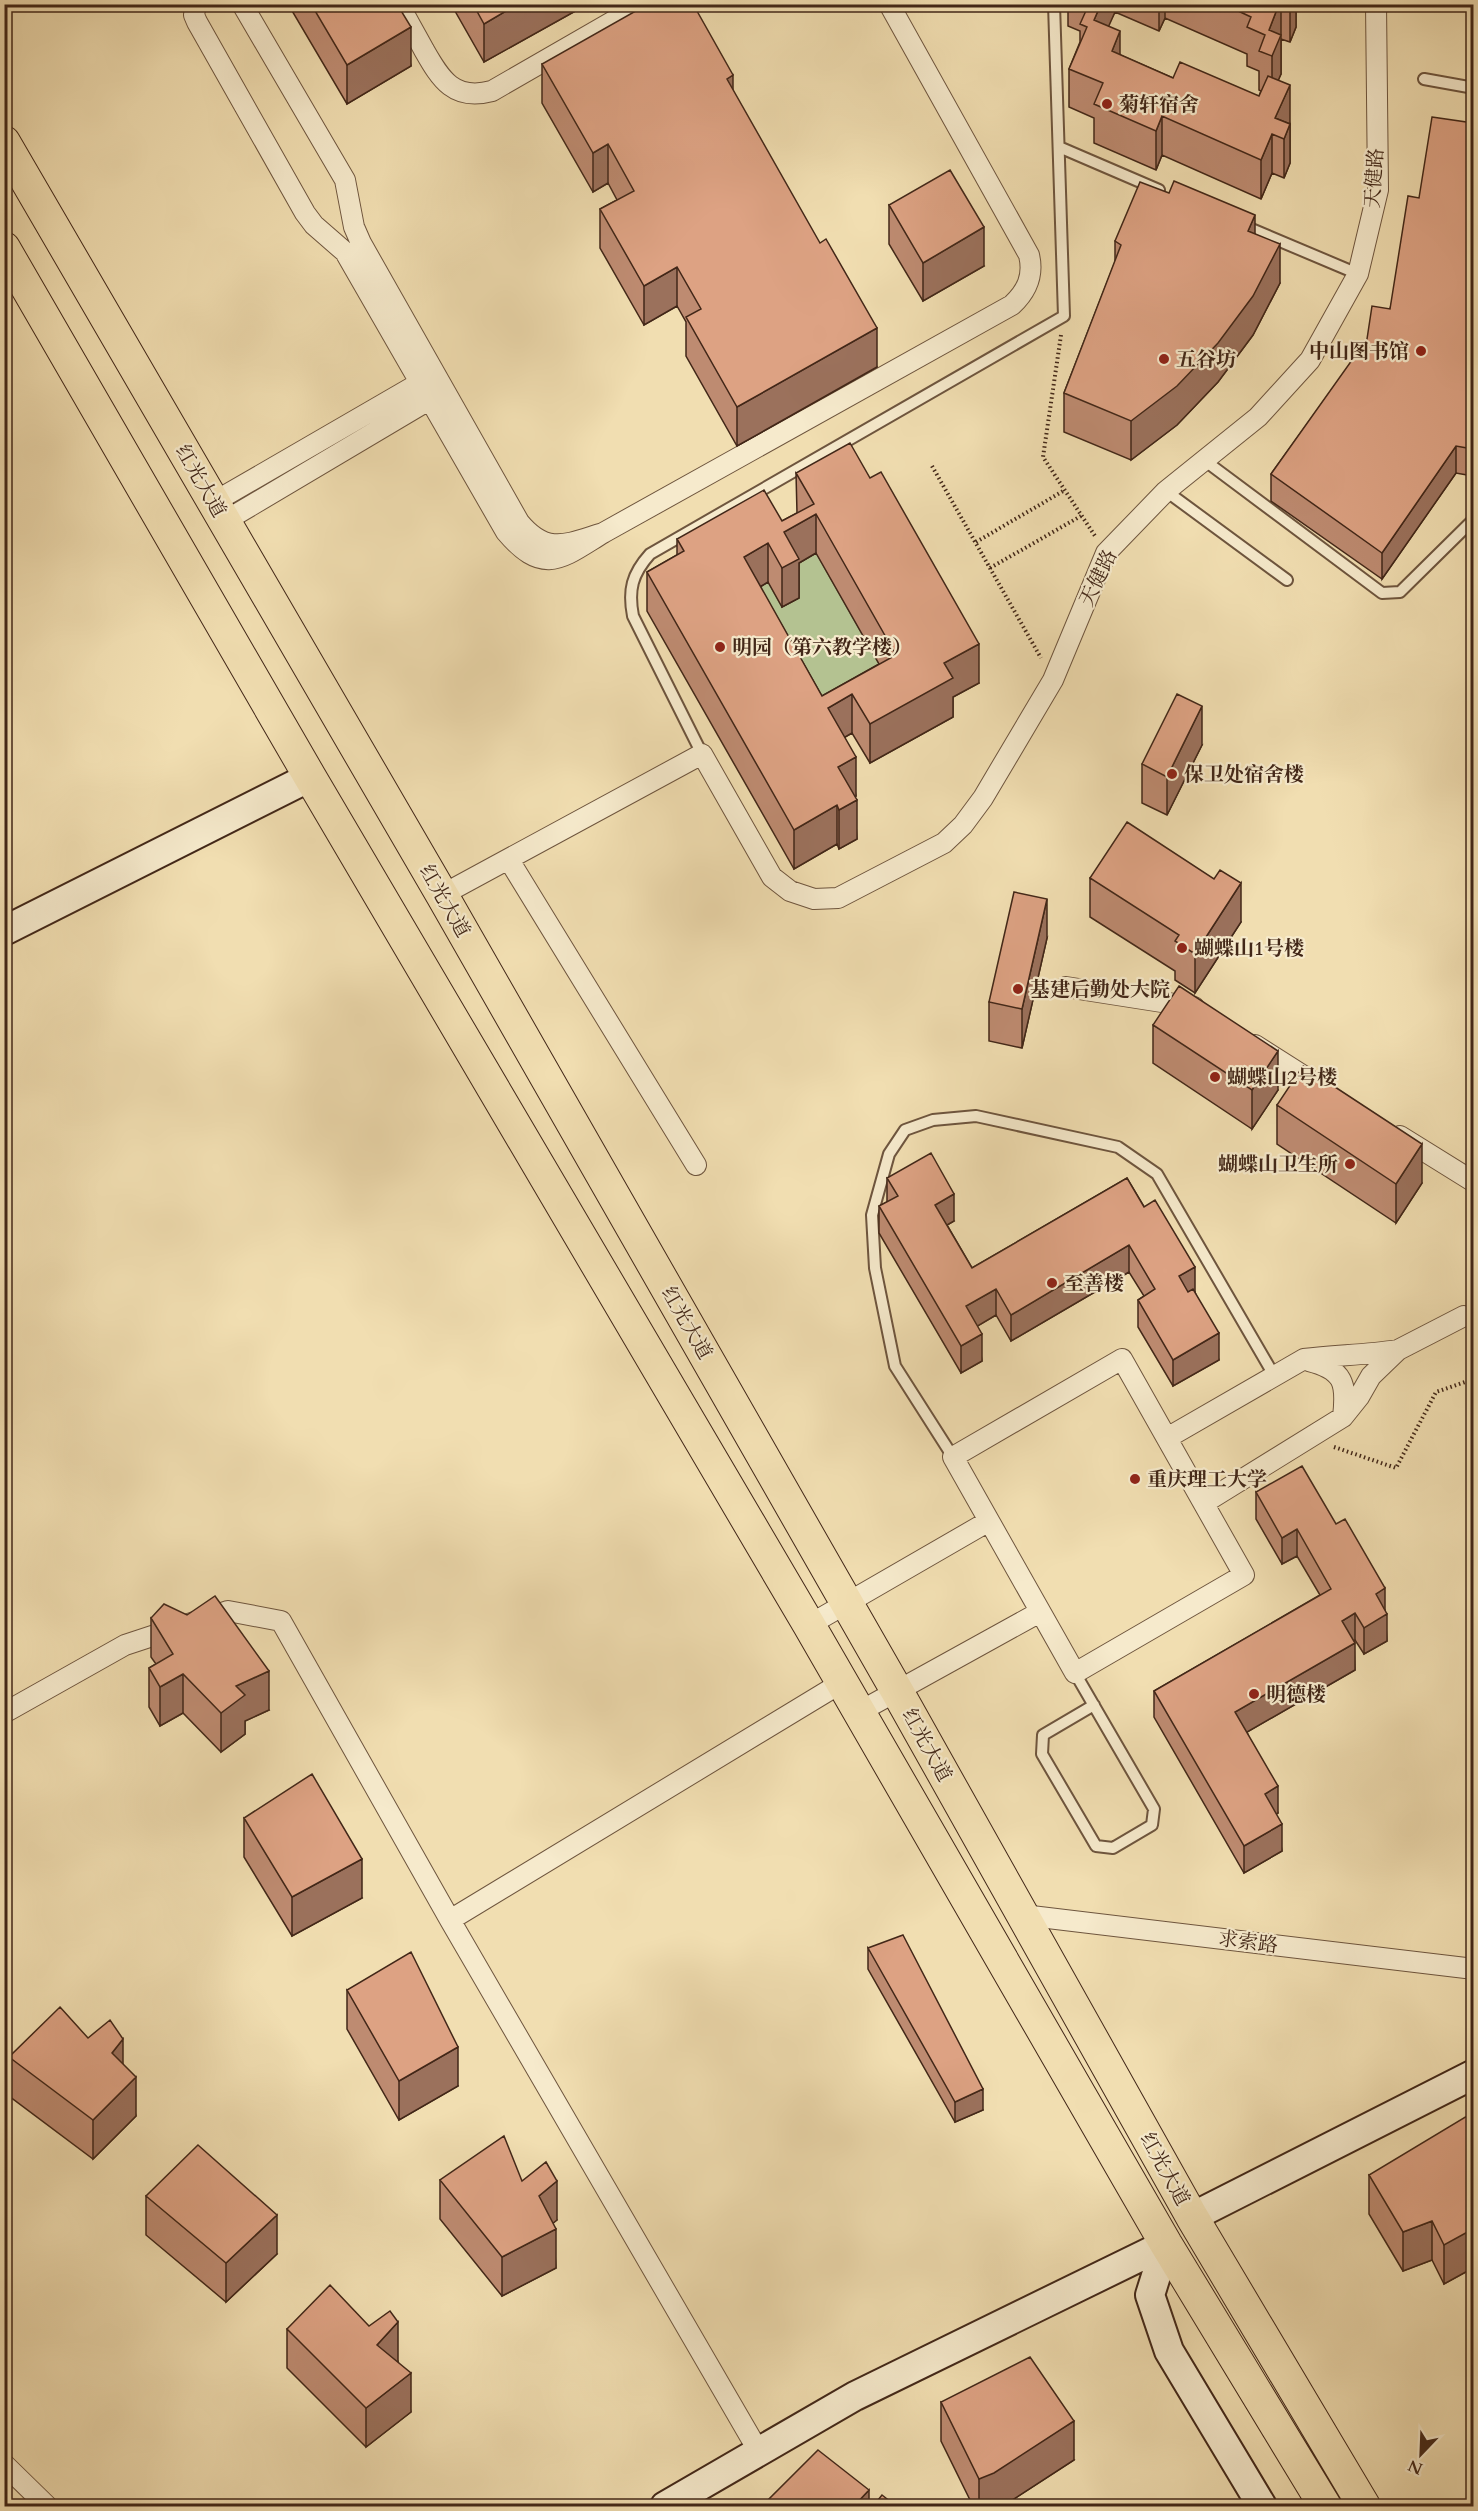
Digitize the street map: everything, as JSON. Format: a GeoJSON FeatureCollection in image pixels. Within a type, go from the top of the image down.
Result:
{"type":"FeatureCollection","features":[{"type":"Feature","properties":{"kind":"main road","name":"红光大道"},"geometry":{"type":"LineString","coordinates":[[4,142],[442,895],[897,1691],[1192,2217],[1364,2506]]}},
{"type":"Feature","properties":{"kind":"main road","name":"红光大道"},"geometry":{"type":"LineString","coordinates":[[4,248],[310,777],[809,1625],[1166,2244],[1325,2506]]}},
{"type":"Feature","properties":{"kind":"street"},"geometry":{"type":"LineString","coordinates":[[196,4],[194,15],[197,22],[305,213],[345,252],[432,387]]}},
{"type":"Feature","properties":{"kind":"street"},"geometry":{"type":"LineString","coordinates":[[242,4],[345,180],[354,227],[361,243],[506,532],[526,552],[548,560],[558,559],[1012,305],[1028,285],[1031,266],[1029,255],[889,4]]}},
{"type":"Feature","properties":{"kind":"street"},"geometry":{"type":"LineString","coordinates":[[399,4],[439,77],[450,87],[477,95],[492,92],[643,4]]}},
{"type":"Feature","properties":{"kind":"street","name":"天健路"},"geometry":{"type":"LineString","coordinates":[[702,754],[772,877],[790,891],[814,900],[838,898],[944,843],[963,825],[983,798],[1053,680],[1106,553],[1166,491],[1258,417],[1310,360],[1358,274],[1377,190],[1376,4]]}},
{"type":"Feature","properties":{"kind":"street"},"geometry":{"type":"LineString","coordinates":[[219,512],[432,387]]}},
{"type":"Feature","properties":{"kind":"street"},"geometry":{"type":"LineString","coordinates":[[442,895],[702,754]]}},
{"type":"Feature","properties":{"kind":"street"},"geometry":{"type":"LineString","coordinates":[[4,931],[310,777]]}},
{"type":"Feature","properties":{"kind":"street"},"geometry":{"type":"LineString","coordinates":[[509,860],[696,1165]]}},
{"type":"Feature","properties":{"kind":"street"},"geometry":{"type":"LineString","coordinates":[[1066,987],[1191,1005],[1211,1018]]}},
{"type":"Feature","properties":{"kind":"street"},"geometry":{"type":"LineString","coordinates":[[1242,1036],[1332,1094]]}},
{"type":"Feature","properties":{"kind":"street"},"geometry":{"type":"LineString","coordinates":[[1383,1125],[1473,1182]]}},
{"type":"Feature","properties":{"kind":"street"},"geometry":{"type":"LineString","coordinates":[[1203,1503],[1343,1417],[1359,1397],[1371,1376],[1398,1350],[1464,1316]]}},
{"type":"Feature","properties":{"kind":"street"},"geometry":{"type":"LineString","coordinates":[[1167,1438],[1304,1359],[1359,1356],[1398,1350]]}},
{"type":"Feature","properties":{"kind":"street"},"geometry":{"type":"LineString","coordinates":[[1122,1359],[1167,1438],[1244,1575],[1075,1673],[953,1457],[1122,1359]]}},
{"type":"Feature","properties":{"kind":"street"},"geometry":{"type":"LineString","coordinates":[[1304,1359],[1326,1365],[1341,1377],[1346,1395],[1343,1417]]}},
{"type":"Feature","properties":{"kind":"street"},"geometry":{"type":"LineString","coordinates":[[809,1625],[989,1521]]}},
{"type":"Feature","properties":{"kind":"street"},"geometry":{"type":"LineString","coordinates":[[4,1713],[125,1645],[228,1611],[281,1621],[450,1920],[759,2452]]}},
{"type":"Feature","properties":{"kind":"street"},"geometry":{"type":"LineString","coordinates":[[859,1712],[1040,1612]]}},
{"type":"Feature","properties":{"kind":"street"},"geometry":{"type":"LineString","coordinates":[[450,1920],[841,1683]]}},
{"type":"Feature","properties":{"kind":"street","name":"求索路"},"geometry":{"type":"LineString","coordinates":[[1023,1915],[1473,1969]]}},
{"type":"Feature","properties":{"kind":"street"},"geometry":{"type":"LineString","coordinates":[[1192,2217],[1473,2074]]}},
{"type":"Feature","properties":{"kind":"street"},"geometry":{"type":"LineString","coordinates":[[665,2506],[855,2396],[1166,2244]]}},
{"type":"Feature","properties":{"kind":"street"},"geometry":{"type":"LineString","coordinates":[[1166,2244],[1150,2295],[1168,2351],[1262,2506]]}},
{"type":"Feature","properties":{"kind":"street"},"geometry":{"type":"LineString","coordinates":[[4,2464],[47,2506]]}},
{"type":"Feature","properties":{"kind":"lane"},"geometry":{"type":"LineString","coordinates":[[702,754],[633,616],[630,600],[631,583],[638,567],[650,554],[1064,316],[1054,4]]}},
{"type":"Feature","properties":{"kind":"lane"},"geometry":{"type":"LineString","coordinates":[[1424,79],[1473,88]]}},
{"type":"Feature","properties":{"kind":"lane"},"geometry":{"type":"LineString","coordinates":[[1059,147],[1166,193]]}},
{"type":"Feature","properties":{"kind":"lane"},"geometry":{"type":"LineString","coordinates":[[1230,220],[1358,274]]}},
{"type":"Feature","properties":{"kind":"lane"},"geometry":{"type":"LineString","coordinates":[[1204,460],[1382,593],[1400,591],[1473,519]]}},
{"type":"Feature","properties":{"kind":"lane"},"geometry":{"type":"LineString","coordinates":[[1166,491],[1287,580]]}},
{"type":"Feature","properties":{"kind":"lane"},"geometry":{"type":"LineString","coordinates":[[953,1457],[896,1366],[875,1268],[873,1215],[890,1154],[905,1130],[933,1119],[976,1116],[1118,1147],[1157,1174],[1275,1377]]}},
{"type":"Feature","properties":{"kind":"lane"},"geometry":{"type":"LineString","coordinates":[[1075,1673],[1094,1705],[1154,1809],[1152,1826],[1113,1848],[1096,1845],[1042,1754],[1043,1735],[1094,1705]]}},
{"type":"Feature","properties":{"kind":"path"},"geometry":{"type":"LineString","coordinates":[[1064,316],[1043,457],[1106,553]]}},
{"type":"Feature","properties":{"kind":"path"},"geometry":{"type":"LineString","coordinates":[[932,466],[1053,680]]}},
{"type":"Feature","properties":{"kind":"path"},"geometry":{"type":"LineString","coordinates":[[976,542],[1065,490]]}},
{"type":"Feature","properties":{"kind":"path"},"geometry":{"type":"LineString","coordinates":[[990,568],[1081,516]]}},
{"type":"Feature","properties":{"kind":"path"},"geometry":{"type":"LineString","coordinates":[[1352,1453],[1396,1468],[1436,1392],[1473,1379]]}},
{"type":"Feature","properties":{"kind":"green space"},"geometry":{"type":"Polygon","coordinates":[[[816,553],[896,694],[822,735],[744,596],[768,582],[782,607],[798,598],[784,571],[816,553]]]}},
{"type":"Feature","properties":{"kind":"building"},"geometry":{"type":"Polygon","coordinates":[[[311,4],[397,4],[411,27],[347,65],[311,4]]]}},
{"type":"Feature","properties":{"kind":"building"},"geometry":{"type":"Polygon","coordinates":[[[473,4],[518,4],[484,24],[473,4]]]}},
{"type":"Feature","properties":{"kind":"building"},"geometry":{"type":"Polygon","coordinates":[[[648,4],[693,4],[733,75],[727,79],[820,243],[826,239],[877,328],[737,407],[686,317],[701,309],[677,267],[644,286],[600,209],[634,191],[608,144],[593,153],[542,64],[648,4]]]}},
{"type":"Feature","properties":{"kind":"building"},"geometry":{"type":"Polygon","coordinates":[[[1089,4],[1101,4],[1094,20],[1120,31],[1112,51],[1173,78],[1180,62],[1259,96],[1268,76],[1290,85],[1275,118],[1290,124],[1284,139],[1272,134],[1261,160],[1162,116],[1156,131],[1094,104],[1103,83],[1069,69],[1087,27],[1080,24],[1089,4]]]}},
{"type":"Feature","properties":{"kind":"building"},"geometry":{"type":"Polygon","coordinates":[[[1223,4],[1279,4],[1269,30],[1281,35],[1272,56],[1259,51],[1265,35],[1247,27],[1251,17],[1223,4]]]}},
{"type":"Feature","properties":{"kind":"building","name":"中山图书馆"},"geometry":{"type":"Polygon","coordinates":[[[1432,117],[1473,123],[1473,449],[1456,446],[1382,553],[1271,474],[1367,339],[1372,306],[1390,309],[1408,196],[1419,198],[1432,117]]]}},
{"type":"Feature","properties":{"kind":"building"},"geometry":{"type":"Polygon","coordinates":[[[950,170],[984,227],[923,263],[889,205],[950,170]]]}},
{"type":"Feature","properties":{"kind":"building","name":"五谷坊"},"geometry":{"type":"Polygon","coordinates":[[[1174,181],[1255,215],[1248,231],[1280,244],[1253,296],[1218,343],[1177,386],[1131,421],[1064,393],[1121,245],[1115,241],[1140,182],[1169,193],[1174,181]]]}},
{"type":"Feature","properties":{"kind":"building","name":"明园（第六教学楼）"},"geometry":{"type":"Polygon","coordinates":[[[850,443],[870,478],[881,472],[979,644],[944,663],[953,678],[870,724],[852,694],[828,708],[856,757],[838,767],[857,800],[839,810],[837,805],[794,830],[647,572],[684,551],[677,539],[764,490],[782,521],[814,504],[796,473],[850,443]],[[816,514],[784,532],[799,559],[782,568],[768,543],[744,557],[822,696],[896,655],[816,514]]]}},
{"type":"Feature","properties":{"kind":"building"},"geometry":{"type":"Polygon","coordinates":[[[1177,694],[1202,706],[1167,777],[1142,764],[1177,694]]]}},
{"type":"Feature","properties":{"kind":"building"},"geometry":{"type":"Polygon","coordinates":[[[1127,822],[1214,879],[1220,870],[1241,883],[1195,954],[1175,941],[1179,935],[1090,878],[1127,822]]]}},
{"type":"Feature","properties":{"kind":"building"},"geometry":{"type":"Polygon","coordinates":[[[1014,892],[1047,899],[1022,1009],[989,1002],[1014,892]]]}},
{"type":"Feature","properties":{"kind":"building"},"geometry":{"type":"Polygon","coordinates":[[[1179,986],[1278,1051],[1252,1090],[1153,1025],[1179,986]]]}},
{"type":"Feature","properties":{"kind":"building"},"geometry":{"type":"Polygon","coordinates":[[[1303,1066],[1422,1144],[1396,1184],[1277,1105],[1303,1066]]]}},
{"type":"Feature","properties":{"kind":"building","name":"至善楼"},"geometry":{"type":"Polygon","coordinates":[[[931,1153],[954,1194],[935,1205],[972,1268],[1127,1178],[1144,1207],[1155,1200],[1195,1267],[1179,1276],[1188,1292],[1193,1289],[1219,1333],[1173,1360],[1138,1300],[1155,1289],[1129,1245],[1011,1315],[996,1289],[966,1306],[982,1334],[961,1346],[879,1206],[898,1196],[887,1178],[931,1153]]]}},
{"type":"Feature","properties":{"kind":"building","name":"明德楼"},"geometry":{"type":"Polygon","coordinates":[[[1302,1466],[1336,1524],[1345,1519],[1385,1588],[1376,1594],[1387,1614],[1364,1628],[1355,1613],[1342,1621],[1355,1643],[1235,1712],[1278,1786],[1265,1794],[1282,1824],[1244,1846],[1154,1691],[1331,1589],[1297,1529],[1282,1538],[1256,1492],[1302,1466]]]}},
{"type":"Feature","properties":{"kind":"building"},"geometry":{"type":"Polygon","coordinates":[[[215,1596],[269,1671],[236,1686],[245,1695],[221,1713],[183,1674],[160,1687],[149,1668],[173,1654],[151,1618],[164,1604],[187,1615],[215,1596]]]}},
{"type":"Feature","properties":{"kind":"building"},"geometry":{"type":"Polygon","coordinates":[[[312,1774],[362,1859],[292,1897],[244,1818],[312,1774]]]}},
{"type":"Feature","properties":{"kind":"building"},"geometry":{"type":"Polygon","coordinates":[[[903,1935],[983,2089],[955,2102],[868,1948],[903,1935]]]}},
{"type":"Feature","properties":{"kind":"building"},"geometry":{"type":"Polygon","coordinates":[[[411,1952],[458,2047],[399,2081],[347,1990],[411,1952]]]}},
{"type":"Feature","properties":{"kind":"building"},"geometry":{"type":"Polygon","coordinates":[[[60,2007],[88,2038],[110,2020],[123,2039],[112,2053],[136,2077],[93,2120],[9,2057],[60,2007]]]}},
{"type":"Feature","properties":{"kind":"building"},"geometry":{"type":"Polygon","coordinates":[[[1467,2116],[1473,2128],[1473,2200],[1468,2203],[1473,2229],[1444,2245],[1432,2221],[1403,2232],[1369,2175],[1467,2116]]]}},
{"type":"Feature","properties":{"kind":"building"},"geometry":{"type":"Polygon","coordinates":[[[504,2136],[522,2181],[546,2162],[557,2181],[539,2196],[556,2229],[502,2257],[440,2180],[504,2136]]]}},
{"type":"Feature","properties":{"kind":"building"},"geometry":{"type":"Polygon","coordinates":[[[198,2145],[277,2215],[226,2263],[146,2196],[198,2145]]]}},
{"type":"Feature","properties":{"kind":"building"},"geometry":{"type":"Polygon","coordinates":[[[330,2285],[369,2326],[390,2311],[398,2322],[377,2345],[411,2373],[366,2408],[287,2329],[330,2285]]]}},
{"type":"Feature","properties":{"kind":"building"},"geometry":{"type":"Polygon","coordinates":[[[1030,2357],[1074,2421],[994,2473],[979,2479],[941,2402],[1030,2357]]]}},
{"type":"Feature","properties":{"kind":"building"},"geometry":{"type":"Polygon","coordinates":[[[818,2450],[869,2490],[854,2506],[767,2506],[764,2504],[818,2450]]]}},
{"type":"Feature","properties":{"kind":"building"},"geometry":{"type":"Polygon","coordinates":[[[882,2495],[896,2506],[873,2506],[882,2495]]]}},
{"type":"Feature","properties":{"kind":"place","name":"菊轩宿舍"},"geometry":{"type":"Point","coordinates":[1107,104]}},
{"type":"Feature","properties":{"kind":"place","name":"中山图书馆"},"geometry":{"type":"Point","coordinates":[1421,351]}},
{"type":"Feature","properties":{"kind":"place","name":"五谷坊"},"geometry":{"type":"Point","coordinates":[1164,359]}},
{"type":"Feature","properties":{"kind":"place","name":"明园（第六教学楼）"},"geometry":{"type":"Point","coordinates":[720,647]}},
{"type":"Feature","properties":{"kind":"place","name":"保卫处宿舍楼"},"geometry":{"type":"Point","coordinates":[1172,774]}},
{"type":"Feature","properties":{"kind":"place","name":"蝴蝶山1号楼"},"geometry":{"type":"Point","coordinates":[1182,948]}},
{"type":"Feature","properties":{"kind":"place","name":"基建后勤处大院"},"geometry":{"type":"Point","coordinates":[1018,989]}},
{"type":"Feature","properties":{"kind":"place","name":"蝴蝶山2号楼"},"geometry":{"type":"Point","coordinates":[1215,1077]}},
{"type":"Feature","properties":{"kind":"place","name":"蝴蝶山卫生所"},"geometry":{"type":"Point","coordinates":[1350,1164]}},
{"type":"Feature","properties":{"kind":"place","name":"至善楼"},"geometry":{"type":"Point","coordinates":[1052,1283]}},
{"type":"Feature","properties":{"kind":"place","name":"重庆理工大学"},"geometry":{"type":"Point","coordinates":[1135,1479]}},
{"type":"Feature","properties":{"kind":"place","name":"明德楼"},"geometry":{"type":"Point","coordinates":[1254,1694]}}]}
